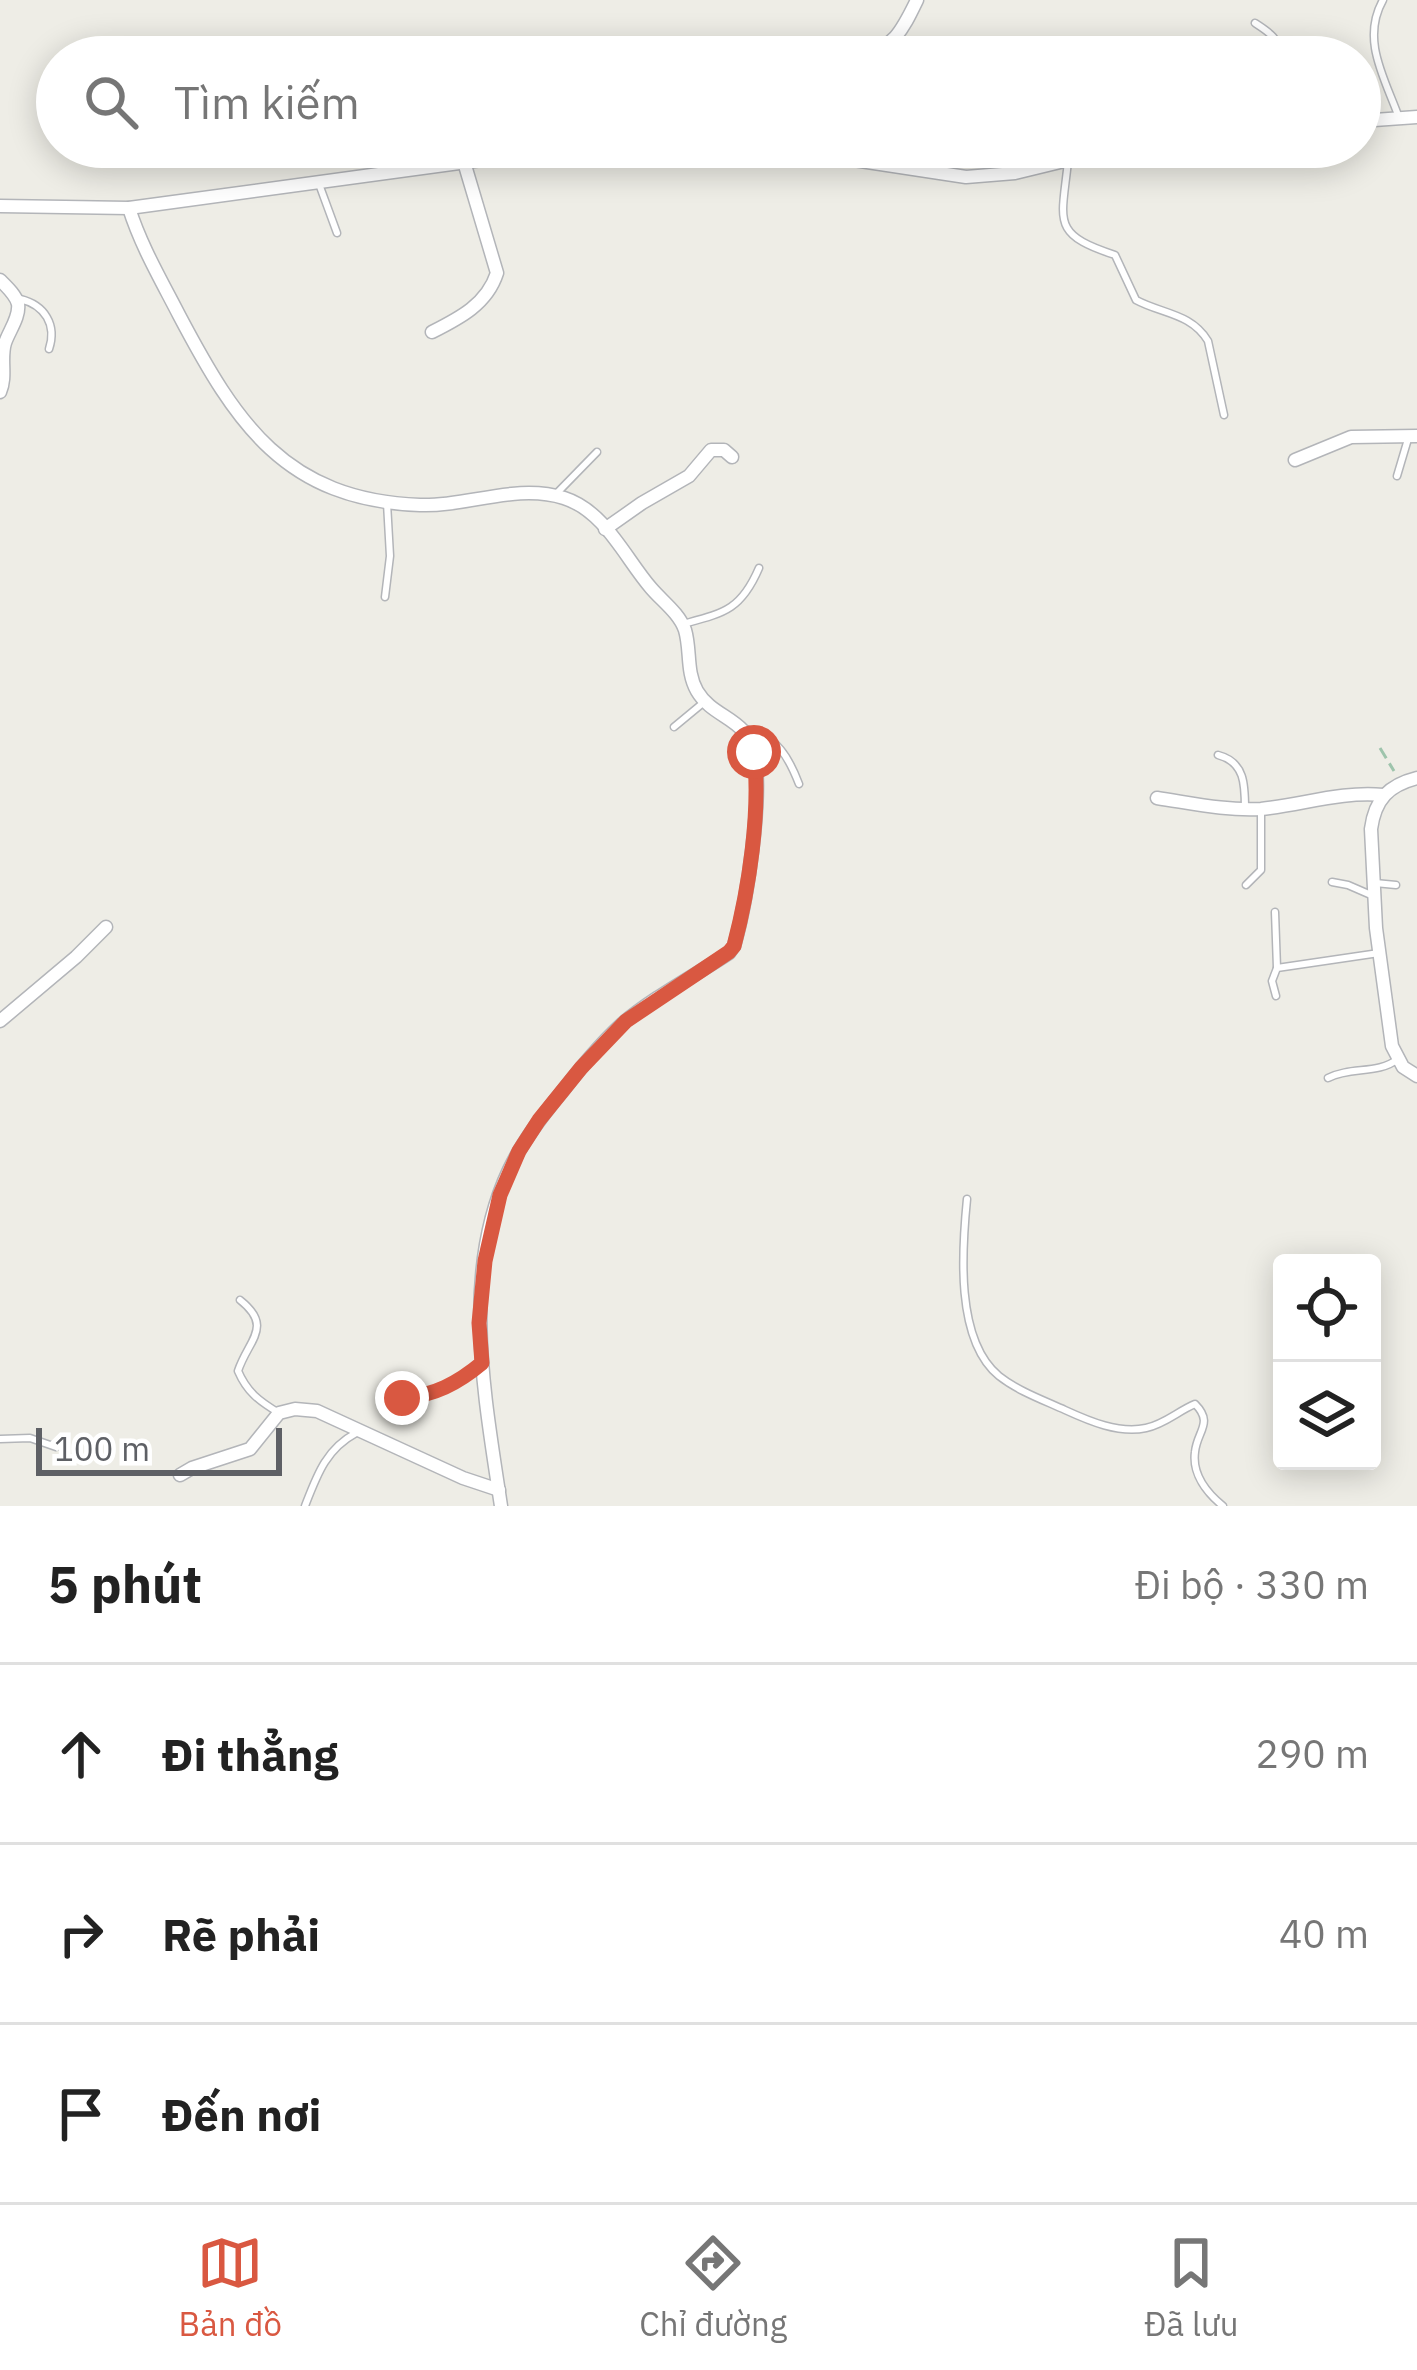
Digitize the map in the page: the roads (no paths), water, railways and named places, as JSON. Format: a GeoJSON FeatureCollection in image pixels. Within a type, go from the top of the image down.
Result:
{"type":"FeatureCollection","features":[{"type":"Feature","properties":{"kind":"street"},"geometry":{"type":"LineString","coordinates":[[896,36],[917,0]]}},
{"type":"Feature","properties":{"kind":"street"},"geometry":{"type":"LineString","coordinates":[[1381,119],[1417,117]]}},
{"type":"Feature","properties":{"kind":"street"},"geometry":{"type":"LineString","coordinates":[[0,206],[129,208],[418,168]]}},
{"type":"Feature","properties":{"kind":"street"},"geometry":{"type":"LineString","coordinates":[[432,332],[470,312],[492,287],[497,273],[466,168]]}},
{"type":"Feature","properties":{"kind":"street"},"geometry":{"type":"LineString","coordinates":[[907,168],[966,177],[1038,168]]}},
{"type":"Feature","properties":{"kind":"street"},"geometry":{"type":"LineString","coordinates":[[129,208],[145,250],[196,345],[235,410],[274,450],[313,481],[350,496],[386,503],[423,506],[507,495],[554,496],[581,506],[683,624],[697,691],[744,729],[754,752],[751,854],[734,946],[617,1029],[567,1085],[519,1151],[500,1195],[487,1248],[479,1323],[501,1506]]}},
{"type":"Feature","properties":{"kind":"street"},"geometry":{"type":"LineString","coordinates":[[0,280],[17,298],[17,312],[4,346],[0,392]]}},
{"type":"Feature","properties":{"kind":"street"},"geometry":{"type":"LineString","coordinates":[[1295,460],[1351,437],[1413,436]]}},
{"type":"Feature","properties":{"kind":"street"},"geometry":{"type":"LineString","coordinates":[[605,529],[689,476],[711,450],[724,450],[732,457]]}},
{"type":"Feature","properties":{"kind":"street"},"geometry":{"type":"LineString","coordinates":[[1417,778],[1383,795],[1371,829],[1379,953],[1392,1046],[1403,1067],[1417,1076]]}},
{"type":"Feature","properties":{"kind":"street"},"geometry":{"type":"LineString","coordinates":[[1157,798],[1261,809],[1358,794],[1383,795]]}},
{"type":"Feature","properties":{"kind":"street"},"geometry":{"type":"LineString","coordinates":[[0,1021],[106,927]]}},
{"type":"Feature","properties":{"kind":"street"},"geometry":{"type":"LineString","coordinates":[[180,1475],[250,1449],[279,1413],[308,1408],[499,1490]]}},
{"type":"Feature","properties":{"kind":"lane"},"geometry":{"type":"LineString","coordinates":[[1374,36],[1383,0]]}},
{"type":"Feature","properties":{"kind":"lane"},"geometry":{"type":"LineString","coordinates":[[1255,23],[1274,36]]}},
{"type":"Feature","properties":{"kind":"lane"},"geometry":{"type":"LineString","coordinates":[[1381,68],[1400,118]]}},
{"type":"Feature","properties":{"kind":"lane"},"geometry":{"type":"LineString","coordinates":[[1068,168],[1065,228],[1074,239],[1115,255],[1136,300],[1191,320],[1202,331],[1223,415]]}},
{"type":"Feature","properties":{"kind":"lane"},"geometry":{"type":"LineString","coordinates":[[318,181],[338,233]]}},
{"type":"Feature","properties":{"kind":"lane"},"geometry":{"type":"LineString","coordinates":[[17,298],[34,304],[49,320],[53,332],[49,349]]}},
{"type":"Feature","properties":{"kind":"lane"},"geometry":{"type":"LineString","coordinates":[[1397,476],[1413,436]]}},
{"type":"Feature","properties":{"kind":"lane"},"geometry":{"type":"LineString","coordinates":[[554,496],[597,452]]}},
{"type":"Feature","properties":{"kind":"lane"},"geometry":{"type":"LineString","coordinates":[[385,597],[390,556],[386,503]]}},
{"type":"Feature","properties":{"kind":"lane"},"geometry":{"type":"LineString","coordinates":[[683,624],[726,612],[740,602],[759,568]]}},
{"type":"Feature","properties":{"kind":"lane"},"geometry":{"type":"LineString","coordinates":[[674,727],[705,701]]}},
{"type":"Feature","properties":{"kind":"lane"},"geometry":{"type":"LineString","coordinates":[[744,729],[771,738],[800,784]]}},
{"type":"Feature","properties":{"kind":"lane"},"geometry":{"type":"LineString","coordinates":[[1219,755],[1230,758],[1240,770],[1245,809]]}},
{"type":"Feature","properties":{"kind":"lane"},"geometry":{"type":"LineString","coordinates":[[1246,885],[1261,870],[1261,809]]}},
{"type":"Feature","properties":{"kind":"lane"},"geometry":{"type":"LineString","coordinates":[[1332,882],[1374,890],[1396,885]]}},
{"type":"Feature","properties":{"kind":"lane"},"geometry":{"type":"LineString","coordinates":[[1274,912],[1276,968],[1272,981],[1276,996]]}},
{"type":"Feature","properties":{"kind":"lane"},"geometry":{"type":"LineString","coordinates":[[1276,968],[1379,953]]}},
{"type":"Feature","properties":{"kind":"lane"},"geometry":{"type":"LineString","coordinates":[[1328,1078],[1340,1072],[1387,1067],[1398,1059]]}},
{"type":"Feature","properties":{"kind":"lane"},"geometry":{"type":"LineString","coordinates":[[967,1198],[966,1293],[970,1325],[987,1364],[1013,1385],[1112,1428],[1143,1429],[1196,1404],[1205,1419],[1195,1465],[1207,1492],[1223,1506]]}},
{"type":"Feature","properties":{"kind":"lane"},"geometry":{"type":"LineString","coordinates":[[240,1300],[253,1310],[258,1326],[238,1371],[244,1387],[279,1413]]}},
{"type":"Feature","properties":{"kind":"lane"},"geometry":{"type":"LineString","coordinates":[[402,1398],[441,1390],[482,1363]]}},
{"type":"Feature","properties":{"kind":"lane"},"geometry":{"type":"LineString","coordinates":[[305,1506],[330,1451],[359,1431]]}},
{"type":"Feature","properties":{"kind":"lane"},"geometry":{"type":"LineString","coordinates":[[0,1439],[30,1438],[56,1447]]}}]}
